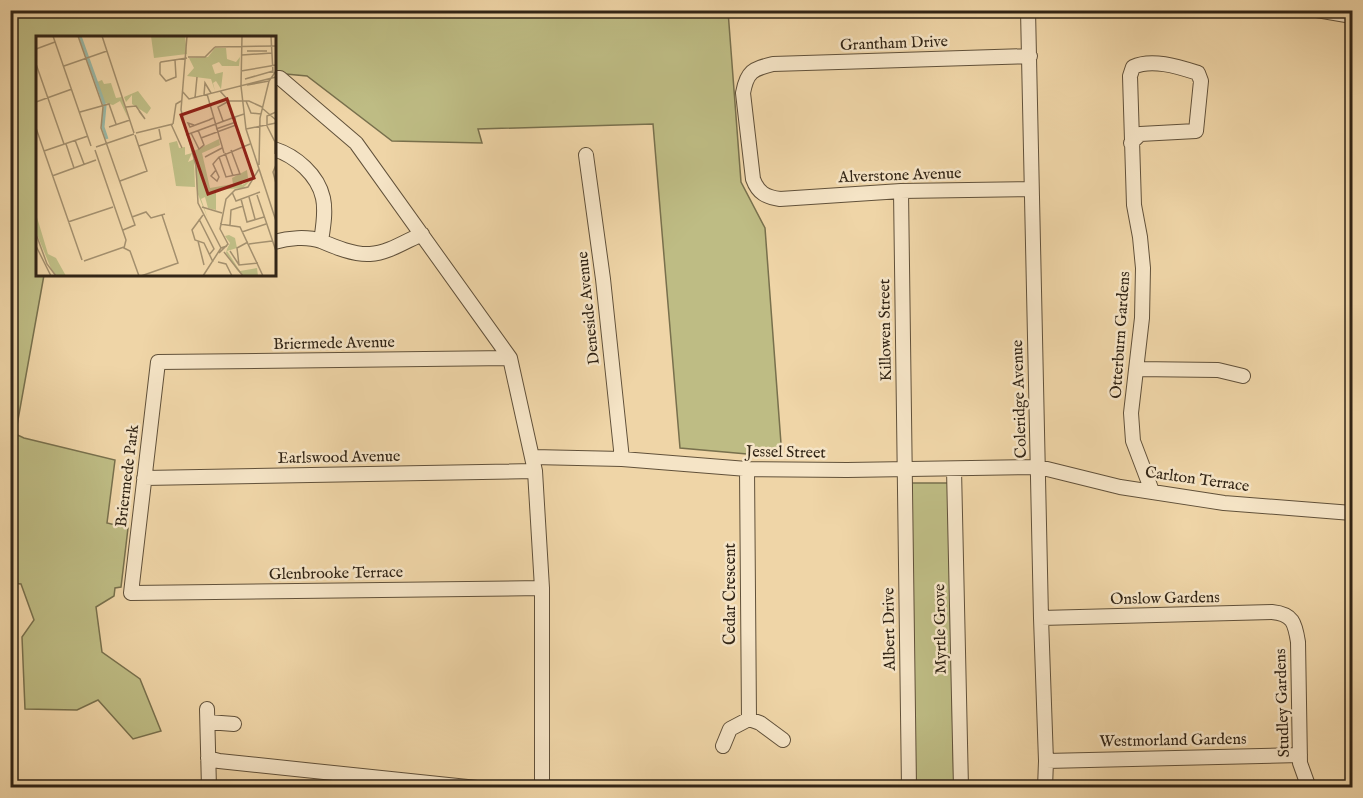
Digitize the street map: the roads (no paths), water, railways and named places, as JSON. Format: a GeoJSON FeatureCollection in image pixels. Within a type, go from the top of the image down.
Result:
{"type":"FeatureCollection","features":[{"type":"Feature","properties":{"kind":"street","name":"Coleridge Avenue"},"geometry":{"type":"LineString","coordinates":[[1028,10],[1030,189],[1045,788]]}},
{"type":"Feature","properties":{"kind":"street"},"geometry":{"type":"LineString","coordinates":[[1317,10],[1353,16]]}},
{"type":"Feature","properties":{"kind":"street","name":"Grantham Drive"},"geometry":{"type":"LineString","coordinates":[[771,198],[761,193],[753,179],[743,93],[750,72],[773,64],[1030,56]]}},
{"type":"Feature","properties":{"kind":"street","name":"Otterburn Gardens"},"geometry":{"type":"LineString","coordinates":[[1131,143],[1140,134],[1196,131],[1201,81],[1198,73],[1178,66],[1140,64],[1133,67],[1130,76],[1131,143],[1134,206],[1143,268],[1142,318],[1131,412],[1133,441],[1152,491]]}},
{"type":"Feature","properties":{"kind":"street"},"geometry":{"type":"LineString","coordinates":[[276,78],[280,78],[356,143],[510,358],[534,464],[542,588],[542,788]]}},
{"type":"Feature","properties":{"kind":"street"},"geometry":{"type":"LineString","coordinates":[[276,149],[285,152],[310,171],[323,198],[324,223],[321,241]]}},
{"type":"Feature","properties":{"kind":"street","name":"Deneside Avenue"},"geometry":{"type":"LineString","coordinates":[[586,154],[603,279],[622,459]]}},
{"type":"Feature","properties":{"kind":"street","name":"Alverstone Avenue"},"geometry":{"type":"LineString","coordinates":[[771,198],[902,191],[1030,189]]}},
{"type":"Feature","properties":{"kind":"street","name":"Killowen Street"},"geometry":{"type":"LineString","coordinates":[[902,191],[904,470]]}},
{"type":"Feature","properties":{"kind":"street"},"geometry":{"type":"LineString","coordinates":[[276,241],[288,238],[321,241],[338,248],[369,254],[395,247],[422,234]]}},
{"type":"Feature","properties":{"kind":"street","name":"Briermede Avenue"},"geometry":{"type":"LineString","coordinates":[[158,362],[510,358]]}},
{"type":"Feature","properties":{"kind":"street","name":"Briermede Park"},"geometry":{"type":"LineString","coordinates":[[131,593],[158,362]]}},
{"type":"Feature","properties":{"kind":"street"},"geometry":{"type":"LineString","coordinates":[[1136,369],[1218,370],[1243,376]]}},
{"type":"Feature","properties":{"kind":"street","name":"Jessel Street"},"geometry":{"type":"LineString","coordinates":[[534,464],[622,459],[747,470],[1038,467]]}},
{"type":"Feature","properties":{"kind":"street","name":"Earlswood Avenue"},"geometry":{"type":"LineString","coordinates":[[144,478],[534,464]]}},
{"type":"Feature","properties":{"kind":"street","name":"Carlton Terrace"},"geometry":{"type":"LineString","coordinates":[[1038,467],[1120,487],[1224,503],[1353,513]]}},
{"type":"Feature","properties":{"kind":"street","name":"Myrtle Grove"},"geometry":{"type":"LineString","coordinates":[[954,469],[961,788]]}},
{"type":"Feature","properties":{"kind":"street","name":"Cedar Crescent"},"geometry":{"type":"LineString","coordinates":[[747,470],[749,719]]}},
{"type":"Feature","properties":{"kind":"street","name":"Albert Drive"},"geometry":{"type":"LineString","coordinates":[[904,470],[909,788]]}},
{"type":"Feature","properties":{"kind":"street","name":"Glenbrooke Terrace"},"geometry":{"type":"LineString","coordinates":[[131,593],[542,588]]}},
{"type":"Feature","properties":{"kind":"street","name":"Onslow Gardens"},"geometry":{"type":"LineString","coordinates":[[1041,618],[1272,612],[1290,617]]}},
{"type":"Feature","properties":{"kind":"street","name":"Studley Gardens"},"geometry":{"type":"LineString","coordinates":[[1290,617],[1298,642],[1300,764],[1309,788]]}},
{"type":"Feature","properties":{"kind":"street"},"geometry":{"type":"LineString","coordinates":[[209,788],[208,716],[234,724]]}},
{"type":"Feature","properties":{"kind":"street"},"geometry":{"type":"LineString","coordinates":[[723,746],[730,729],[749,719],[760,723],[783,740]]}},
{"type":"Feature","properties":{"kind":"street","name":"Westmorland Gardens"},"geometry":{"type":"LineString","coordinates":[[1046,761],[1300,754]]}},
{"type":"Feature","properties":{"kind":"street"},"geometry":{"type":"LineString","coordinates":[[208,758],[477,788]]}},
{"type":"Feature","properties":{"kind":"street"},"geometry":{"type":"LineString","coordinates":[[10,784],[15,788]]}}]}
